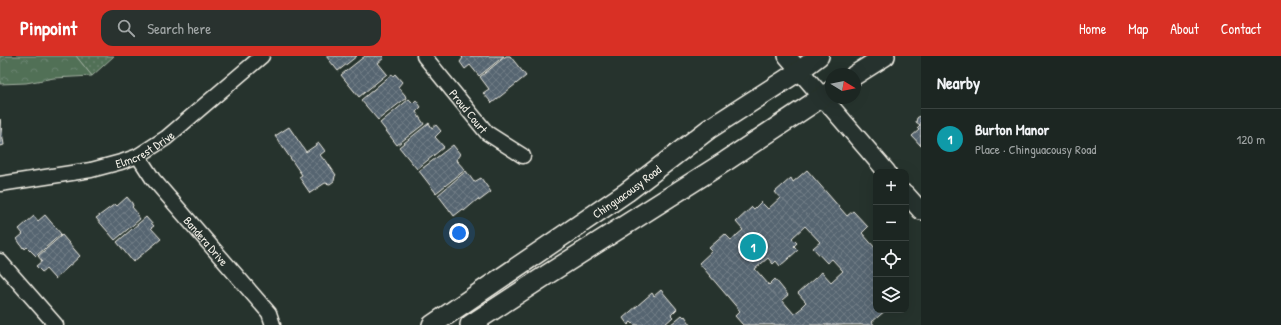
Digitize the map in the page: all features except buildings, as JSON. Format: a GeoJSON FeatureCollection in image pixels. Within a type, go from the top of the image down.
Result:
{"type":"FeatureCollection","features":[{"type":"Feature","properties":{"kind":"main road","name":"Chinguacousy Road"},"geometry":{"type":"LineString","coordinates":[[432,325],[627,192],[709,129],[799,71],[819,56]]}},
{"type":"Feature","properties":{"kind":"main road"},"geometry":{"type":"LineString","coordinates":[[861,71],[885,56]]}},
{"type":"Feature","properties":{"kind":"main road"},"geometry":{"type":"LineString","coordinates":[[470,325],[726,161],[825,95]]}},
{"type":"Feature","properties":{"kind":"street","name":"Elmcrest Drive"},"geometry":{"type":"LineString","coordinates":[[0,184],[91,170],[138,156],[166,138],[262,56]]}},
{"type":"Feature","properties":{"kind":"street","name":"Proud Court"},"geometry":{"type":"LineString","coordinates":[[424,56],[487,133],[523,156]]}},
{"type":"Feature","properties":{"kind":"street"},"geometry":{"type":"LineString","coordinates":[[787,56],[799,71],[825,93]]}},
{"type":"Feature","properties":{"kind":"street"},"geometry":{"type":"LineString","coordinates":[[834,104],[885,169]]}},
{"type":"Feature","properties":{"kind":"street","name":"Bandera Drive"},"geometry":{"type":"LineString","coordinates":[[138,156],[153,179],[269,313],[273,325]]}},
{"type":"Feature","properties":{"kind":"street"},"geometry":{"type":"LineString","coordinates":[[909,197],[921,211]]}},
{"type":"Feature","properties":{"kind":"street"},"geometry":{"type":"LineString","coordinates":[[0,260],[56,325]]}},
{"type":"Feature","properties":{"kind":"green space"},"geometry":{"type":"Polygon","coordinates":[[[0,56],[76,56],[92,76],[54,78],[26,83],[0,84],[0,56]]]}},
{"type":"Feature","properties":{"kind":"green space"},"geometry":{"type":"Polygon","coordinates":[[[76,56],[114,56],[92,76],[76,56]]]}},
{"type":"Feature","properties":{"kind":"place","name":"Burton Manor"},"geometry":{"type":"Point","coordinates":[753,247]}}]}
